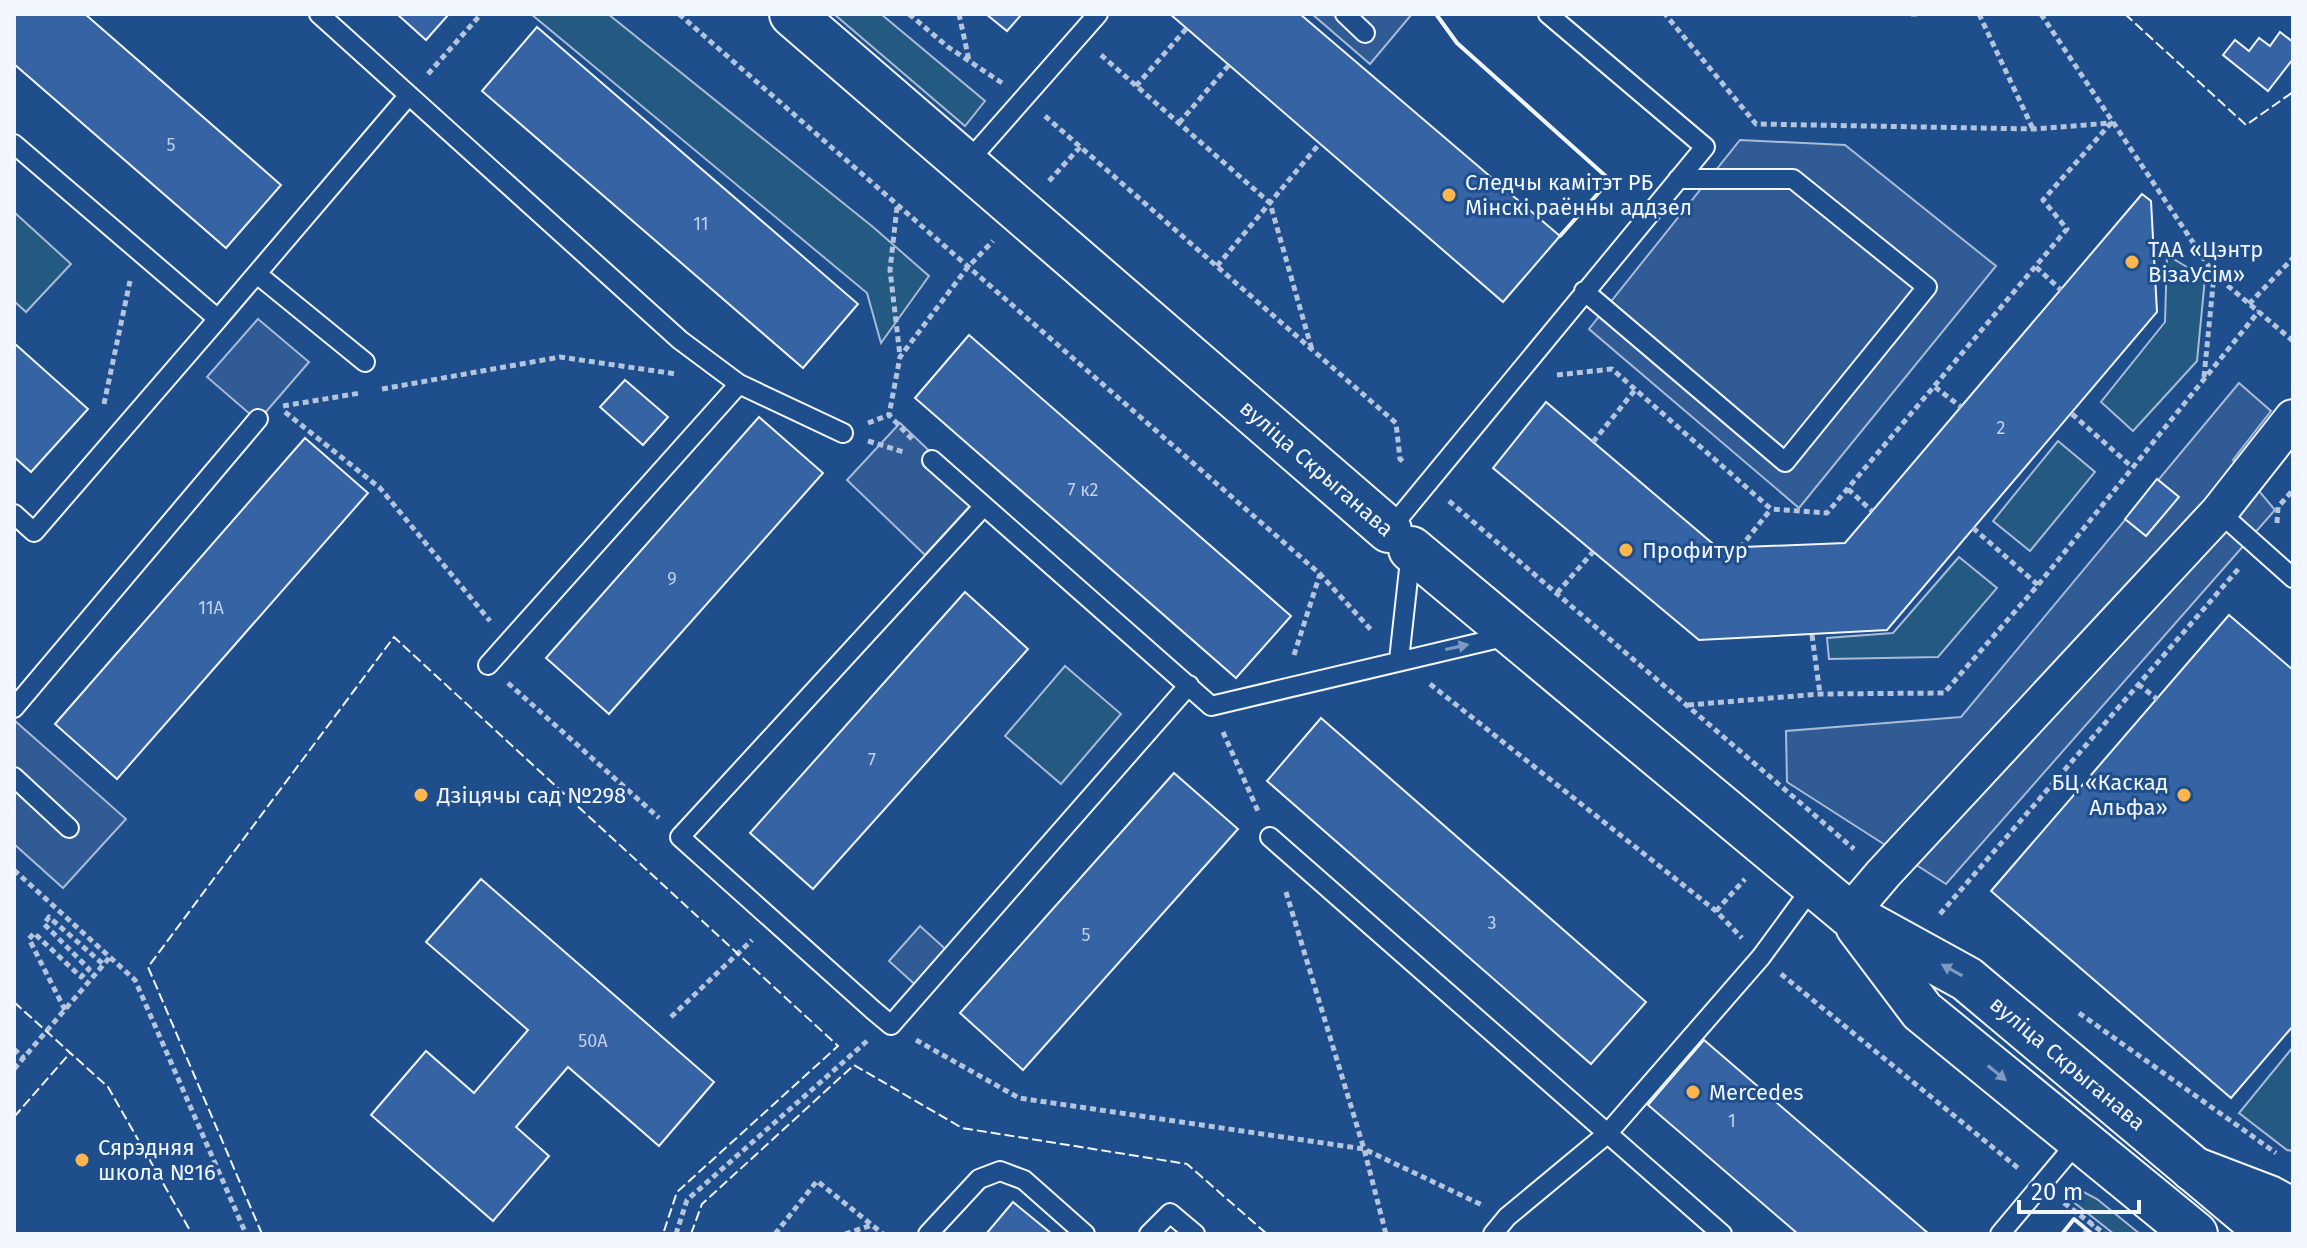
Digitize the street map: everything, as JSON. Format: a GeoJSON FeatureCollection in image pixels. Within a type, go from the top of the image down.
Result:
{"type":"FeatureCollection","features":[{"type":"Feature","properties":{"kind":"street","name":"вуліца Скрыганава"},"geometry":{"type":"LineString","coordinates":[[792,14],[1400,539],[1849,914],[1967,979],[2271,1234]]}},
{"type":"Feature","properties":{"kind":"street"},"geometry":{"type":"LineString","coordinates":[[1849,914],[2219,512],[2293,418]]}},
{"type":"Feature","properties":{"kind":"street","name":"вуліца Скрыганава"},"geometry":{"type":"LineString","coordinates":[[1849,914],[1922,1011],[2195,1234]]}},
{"type":"Feature","properties":{"kind":"street"},"geometry":{"type":"LineString","coordinates":[[2193,1169],[2269,1198],[2293,1211]]}},
{"type":"Feature","properties":{"kind":"lane"},"geometry":{"type":"LineString","coordinates":[[319,14],[680,340],[739,384],[843,433]]}},
{"type":"Feature","properties":{"kind":"lane"},"geometry":{"type":"LineString","coordinates":[[964,165],[1098,14]]}},
{"type":"Feature","properties":{"kind":"lane"},"geometry":{"type":"LineString","coordinates":[[1345,14],[1365,33]]}},
{"type":"Feature","properties":{"kind":"lane"},"geometry":{"type":"LineString","coordinates":[[1399,660],[1400,539],[1428,483],[1705,147],[1548,14]]}},
{"type":"Feature","properties":{"kind":"lane"},"geometry":{"type":"LineString","coordinates":[[14,514],[34,532],[409,95]]}},
{"type":"Feature","properties":{"kind":"lane"},"geometry":{"type":"LineString","coordinates":[[14,144],[218,319]]}},
{"type":"Feature","properties":{"kind":"lane"},"geometry":{"type":"LineString","coordinates":[[1584,291],[1785,462],[1927,287],[1793,179],[1678,179]]}},
{"type":"Feature","properties":{"kind":"lane"},"geometry":{"type":"LineString","coordinates":[[257,274],[365,362]]}},
{"type":"Feature","properties":{"kind":"lane"},"geometry":{"type":"LineString","coordinates":[[488,665],[739,384]]}},
{"type":"Feature","properties":{"kind":"lane"},"geometry":{"type":"LineString","coordinates":[[14,708],[264,414]]}},
{"type":"Feature","properties":{"kind":"lane"},"geometry":{"type":"LineString","coordinates":[[932,460],[1211,706],[1515,635]]}},
{"type":"Feature","properties":{"kind":"lane"},"geometry":{"type":"LineString","coordinates":[[983,507],[680,837],[891,1025],[1189,685]]}},
{"type":"Feature","properties":{"kind":"lane"},"geometry":{"type":"LineString","coordinates":[[2219,512],[2293,578]]}},
{"type":"Feature","properties":{"kind":"lane"},"geometry":{"type":"LineString","coordinates":[[14,777],[69,828]]}},
{"type":"Feature","properties":{"kind":"lane"},"geometry":{"type":"LineString","coordinates":[[1270,837],[1722,1234]]}},
{"type":"Feature","properties":{"kind":"lane"},"geometry":{"type":"LineString","coordinates":[[1493,1234],[1507,1217],[1607,1134],[1761,957],[1814,885]]}},
{"type":"Feature","properties":{"kind":"lane"},"geometry":{"type":"LineString","coordinates":[[2000,1234],[2079,1140]]}},
{"type":"Feature","properties":{"kind":"lane"},"geometry":{"type":"LineString","coordinates":[[928,1234],[979,1179],[1000,1171],[1024,1180],[1085,1234]]}},
{"type":"Feature","properties":{"kind":"lane"},"geometry":{"type":"LineString","coordinates":[[1149,1234],[1170,1213],[1195,1234]]}},
{"type":"Feature","properties":{"kind":"path"},"geometry":{"type":"LineString","coordinates":[[409,95],[481,14]]}},
{"type":"Feature","properties":{"kind":"path"},"geometry":{"type":"LineString","coordinates":[[679,14],[1320,574],[1399,660]]}},
{"type":"Feature","properties":{"kind":"path"},"geometry":{"type":"LineString","coordinates":[[959,14],[969,61]]}},
{"type":"Feature","properties":{"kind":"path"},"geometry":{"type":"LineString","coordinates":[[1665,14],[1756,124],[2034,129],[2111,123]]}},
{"type":"Feature","properties":{"kind":"path"},"geometry":{"type":"LineString","coordinates":[[1911,14],[1917,14]]}},
{"type":"Feature","properties":{"kind":"path"},"geometry":{"type":"LineString","coordinates":[[1979,14],[2034,129]]}},
{"type":"Feature","properties":{"kind":"path"},"geometry":{"type":"LineString","coordinates":[[2041,14],[2214,274],[2293,341]]}},
{"type":"Feature","properties":{"kind":"path"},"geometry":{"type":"LineString","coordinates":[[912,15],[969,61],[1025,98],[1396,423],[1400,459],[1883,874],[1952,923]]}},
{"type":"Feature","properties":{"kind":"path"},"geometry":{"type":"LineString","coordinates":[[1136,86],[1187,28]]}},
{"type":"Feature","properties":{"kind":"path"},"geometry":{"type":"LineString","coordinates":[[1079,36],[1270,203],[1312,352]]}},
{"type":"Feature","properties":{"kind":"path"},"geometry":{"type":"LineString","coordinates":[[1179,123],[1229,65]]}},
{"type":"Feature","properties":{"kind":"path"},"geometry":{"type":"LineString","coordinates":[[1553,375],[1612,369],[1771,509],[1827,513],[2067,229],[2043,200],[2111,123]]}},
{"type":"Feature","properties":{"kind":"path"},"geometry":{"type":"LineString","coordinates":[[1217,266],[1320,143]]}},
{"type":"Feature","properties":{"kind":"path"},"geometry":{"type":"LineString","coordinates":[[900,357],[967,268],[1080,147]]}},
{"type":"Feature","properties":{"kind":"path"},"geometry":{"type":"LineString","coordinates":[[889,415],[900,357],[890,270],[897,206]]}},
{"type":"Feature","properties":{"kind":"path"},"geometry":{"type":"LineString","coordinates":[[2249,304],[2293,258]]}},
{"type":"Feature","properties":{"kind":"path"},"geometry":{"type":"LineString","coordinates":[[2036,267],[2061,290]]}},
{"type":"Feature","properties":{"kind":"path"},"geometry":{"type":"LineString","coordinates":[[2204,378],[2214,274]]}},
{"type":"Feature","properties":{"kind":"path"},"geometry":{"type":"LineString","coordinates":[[103,408],[131,278]]}},
{"type":"Feature","properties":{"kind":"path"},"geometry":{"type":"LineString","coordinates":[[1688,705],[1820,694],[1944,693],[2038,585],[2259,311]]}},
{"type":"Feature","properties":{"kind":"path"},"geometry":{"type":"LineString","coordinates":[[377,389],[560,357],[739,384]]}},
{"type":"Feature","properties":{"kind":"path"},"geometry":{"type":"LineString","coordinates":[[1935,387],[1961,407]]}},
{"type":"Feature","properties":{"kind":"path"},"geometry":{"type":"LineString","coordinates":[[1593,442],[1635,389]]}},
{"type":"Feature","properties":{"kind":"path"},"geometry":{"type":"LineString","coordinates":[[264,414],[362,392]]}},
{"type":"Feature","properties":{"kind":"path"},"geometry":{"type":"LineString","coordinates":[[264,414],[288,413],[380,488],[508,643]]}},
{"type":"Feature","properties":{"kind":"path"},"geometry":{"type":"LineString","coordinates":[[2072,414],[2131,466]]}},
{"type":"Feature","properties":{"kind":"path"},"geometry":{"type":"LineString","coordinates":[[843,433],[889,415]]}},
{"type":"Feature","properties":{"kind":"path"},"geometry":{"type":"LineString","coordinates":[[889,415],[932,460]]}},
{"type":"Feature","properties":{"kind":"path"},"geometry":{"type":"LineString","coordinates":[[843,433],[932,460]]}},
{"type":"Feature","properties":{"kind":"path"},"geometry":{"type":"LineString","coordinates":[[1449,501],[1458,489]]}},
{"type":"Feature","properties":{"kind":"path"},"geometry":{"type":"LineString","coordinates":[[1848,489],[1872,511]]}},
{"type":"Feature","properties":{"kind":"path"},"geometry":{"type":"LineString","coordinates":[[1940,914],[2257,547],[2276,522],[2278,507],[2293,490]]}},
{"type":"Feature","properties":{"kind":"path"},"geometry":{"type":"LineString","coordinates":[[1740,548],[1771,509]]}},
{"type":"Feature","properties":{"kind":"path"},"geometry":{"type":"LineString","coordinates":[[2276,522],[2281,531]]}},
{"type":"Feature","properties":{"kind":"path"},"geometry":{"type":"LineString","coordinates":[[1973,528],[2038,585]]}},
{"type":"Feature","properties":{"kind":"path"},"geometry":{"type":"LineString","coordinates":[[1557,593],[1593,552]]}},
{"type":"Feature","properties":{"kind":"path"},"geometry":{"type":"LineString","coordinates":[[1285,687],[1320,574]]}},
{"type":"Feature","properties":{"kind":"path"},"geometry":{"type":"LineString","coordinates":[[1812,635],[1820,694]]}},
{"type":"Feature","properties":{"kind":"path"},"geometry":{"type":"LineString","coordinates":[[488,665],[680,837]]}},
{"type":"Feature","properties":{"kind":"path"},"geometry":{"type":"LineString","coordinates":[[2138,684],[2157,699]]}},
{"type":"Feature","properties":{"kind":"path"},"geometry":{"type":"LineString","coordinates":[[1211,706],[1270,837],[1364,1149],[1386,1234]]}},
{"type":"Feature","properties":{"kind":"path"},"geometry":{"type":"LineString","coordinates":[[14,870],[135,980],[246,1234]]}},
{"type":"Feature","properties":{"kind":"path"},"geometry":{"type":"LineString","coordinates":[[65,1010],[29,939],[34,933],[81,977],[89,969],[44,924],[49,917],[104,965]]}},
{"type":"Feature","properties":{"kind":"path"},"geometry":{"type":"LineString","coordinates":[[671,1017],[772,919]]}},
{"type":"Feature","properties":{"kind":"path"},"geometry":{"type":"LineString","coordinates":[[14,1069],[110,957]]}},
{"type":"Feature","properties":{"kind":"path"},"geometry":{"type":"LineString","coordinates":[[2066,1004],[2280,1156]]}},
{"type":"Feature","properties":{"kind":"path"},"geometry":{"type":"LineString","coordinates":[[891,1025],[1019,1098],[1364,1149],[1507,1217]]}},
{"type":"Feature","properties":{"kind":"path"},"geometry":{"type":"LineString","coordinates":[[676,1234],[687,1200],[858,1046]]}},
{"type":"Feature","properties":{"kind":"path"},"geometry":{"type":"LineString","coordinates":[[14,1049],[24,1058]]}},
{"type":"Feature","properties":{"kind":"path"},"geometry":{"type":"LineString","coordinates":[[775,1234],[817,1181],[883,1234]]}},
{"type":"Feature","properties":{"kind":"path"},"geometry":{"type":"LineString","coordinates":[[2084,1234],[2093,1223]]}},
{"type":"Feature","properties":{"kind":"path"},"geometry":{"type":"LineString","coordinates":[[845,1234],[872,1225]]}},
{"type":"Feature","properties":{"kind":"shaded area"},"geometry":{"type":"Polygon","coordinates":[[[531,14],[608,14],[873,227],[929,276],[881,343],[867,293],[531,14]]]}},
{"type":"Feature","properties":{"kind":"shaded area"},"geometry":{"type":"Polygon","coordinates":[[[834,14],[881,14],[985,101],[965,126],[834,14]]]}},
{"type":"Feature","properties":{"kind":"shaded area"},"geometry":{"type":"Polygon","coordinates":[[[1312,14],[1412,14],[1370,64],[1312,14]]]}},
{"type":"Feature","properties":{"kind":"shaded area"},"geometry":{"type":"Polygon","coordinates":[[[1740,140],[1845,145],[1996,266],[1799,508],[1589,329],[1740,140]]]}},
{"type":"Feature","properties":{"kind":"shaded area"},"geometry":{"type":"Polygon","coordinates":[[[14,212],[71,264],[26,312],[14,301],[14,212]]]}},
{"type":"Feature","properties":{"kind":"shaded area"},"geometry":{"type":"Polygon","coordinates":[[[2167,255],[2205,278],[2197,361],[2133,431],[2101,402],[2165,322],[2167,255]]]}},
{"type":"Feature","properties":{"kind":"shaded area"},"geometry":{"type":"Polygon","coordinates":[[[258,319],[309,362],[258,421],[207,377],[258,319]]]}},
{"type":"Feature","properties":{"kind":"shaded area"},"geometry":{"type":"Polygon","coordinates":[[[2239,383],[2271,411],[2233,460],[2275,510],[1946,884],[1787,782],[1786,731],[1961,717],[2239,383]]]}},
{"type":"Feature","properties":{"kind":"shaded area"},"geometry":{"type":"Polygon","coordinates":[[[900,423],[978,497],[925,555],[847,480],[900,423]]]}},
{"type":"Feature","properties":{"kind":"shaded area"},"geometry":{"type":"Polygon","coordinates":[[[2058,441],[2095,472],[2030,551],[1993,521],[2058,441]]]}},
{"type":"Feature","properties":{"kind":"shaded area"},"geometry":{"type":"Polygon","coordinates":[[[1959,557],[1997,588],[1938,657],[1829,659],[1827,638],[1893,633],[1959,557]]]}},
{"type":"Feature","properties":{"kind":"shaded area"},"geometry":{"type":"Polygon","coordinates":[[[1065,666],[1121,714],[1061,784],[1005,736],[1065,666]]]}},
{"type":"Feature","properties":{"kind":"shaded area"},"geometry":{"type":"Polygon","coordinates":[[[14,720],[126,819],[63,888],[14,844],[14,720]]]}},
{"type":"Feature","properties":{"kind":"shaded area"},"geometry":{"type":"Polygon","coordinates":[[[920,926],[952,955],[921,990],[889,961],[920,926]]]}},
{"type":"Feature","properties":{"kind":"shaded area"},"geometry":{"type":"Polygon","coordinates":[[[2293,1047],[2293,1151],[2287,1150],[2239,1113],[2293,1047]]]}},
{"type":"Feature","properties":{"kind":"shaded area"},"geometry":{"type":"Polygon","coordinates":[[[2076,1188],[2097,1199],[2140,1234],[2114,1234],[2067,1197],[2076,1188]]]}},
{"type":"Feature","properties":{"kind":"building"},"geometry":{"type":"Polygon","coordinates":[[[14,14],[85,14],[281,185],[226,248],[14,64],[14,14]]]}},
{"type":"Feature","properties":{"kind":"building"},"geometry":{"type":"Polygon","coordinates":[[[397,14],[449,14],[426,40],[397,14]]]}},
{"type":"Feature","properties":{"kind":"building"},"geometry":{"type":"Polygon","coordinates":[[[986,14],[1022,14],[1007,31],[986,14]]]}},
{"type":"Feature","properties":{"kind":"building"},"geometry":{"type":"Polygon","coordinates":[[[1170,14],[1300,14],[1560,236],[1503,302],[1170,14]]]}},
{"type":"Feature","properties":{"kind":"building"},"geometry":{"type":"Polygon","coordinates":[[[537,27],[858,304],[803,368],[482,91],[537,27]]]}},
{"type":"Feature","properties":{"kind":"building"},"geometry":{"type":"Polygon","coordinates":[[[2280,32],[2293,42],[2293,59],[2268,91],[2223,55],[2235,40],[2249,51],[2259,38],[2270,46],[2280,32]]]}},
{"type":"Feature","properties":{"kind":"building"},"geometry":{"type":"Polygon","coordinates":[[[2142,194],[2151,201],[2157,312],[1887,630],[1699,640],[1493,468],[1546,402],[1718,548],[1845,543],[2142,194]]]}},
{"type":"Feature","properties":{"kind":"building"},"geometry":{"type":"Polygon","coordinates":[[[969,335],[1291,616],[1236,678],[915,398],[969,335]]]}},
{"type":"Feature","properties":{"kind":"building"},"geometry":{"type":"Polygon","coordinates":[[[14,343],[88,409],[31,472],[14,457],[14,343]]]}},
{"type":"Feature","properties":{"kind":"building"},"geometry":{"type":"Polygon","coordinates":[[[625,380],[668,417],[643,445],[600,407],[625,380]]]}},
{"type":"Feature","properties":{"kind":"building"},"geometry":{"type":"Polygon","coordinates":[[[759,417],[823,473],[609,714],[546,658],[759,417]]]}},
{"type":"Feature","properties":{"kind":"building"},"geometry":{"type":"Polygon","coordinates":[[[305,438],[368,493],[117,779],[55,724],[305,438]]]}},
{"type":"Feature","properties":{"kind":"building"},"geometry":{"type":"Polygon","coordinates":[[[2157,479],[2179,497],[2146,536],[2125,519],[2157,479]]]}},
{"type":"Feature","properties":{"kind":"building"},"geometry":{"type":"Polygon","coordinates":[[[965,592],[1028,649],[813,889],[750,833],[965,592]]]}},
{"type":"Feature","properties":{"kind":"building","name":"БЦ «Каскад Альфа»"},"geometry":{"type":"Polygon","coordinates":[[[2229,615],[2293,670],[2293,1026],[2231,1098],[1991,891],[2229,615]]]}},
{"type":"Feature","properties":{"kind":"building"},"geometry":{"type":"Polygon","coordinates":[[[1321,718],[1646,1002],[1591,1064],[1267,781],[1321,718]]]}},
{"type":"Feature","properties":{"kind":"building"},"geometry":{"type":"Polygon","coordinates":[[[1174,773],[1238,829],[1023,1070],[960,1013],[1174,773]]]}},
{"type":"Feature","properties":{"kind":"building"},"geometry":{"type":"Polygon","coordinates":[[[481,879],[714,1082],[659,1146],[568,1067],[516,1127],[549,1156],[493,1221],[371,1115],[426,1051],[474,1093],[528,1030],[426,942],[481,879]]]}},
{"type":"Feature","properties":{"kind":"building"},"geometry":{"type":"Polygon","coordinates":[[[1704,1040],[1929,1234],[1798,1234],[1648,1105],[1704,1040]]]}},
{"type":"Feature","properties":{"kind":"building"},"geometry":{"type":"Polygon","coordinates":[[[1013,1202],[1052,1234],[986,1234],[1013,1202]]]}},
{"type":"Feature","properties":{"kind":"fence"},"geometry":{"type":"LineString","coordinates":[[2125,14],[2246,125],[2293,92]]}},
{"type":"Feature","properties":{"kind":"fence"},"geometry":{"type":"LineString","coordinates":[[262,1234],[148,967],[394,637],[838,1046],[677,1192],[663,1234]]}},
{"type":"Feature","properties":{"kind":"fence"},"geometry":{"type":"LineString","coordinates":[[14,1002],[108,1087],[192,1234]]}},
{"type":"Feature","properties":{"kind":"fence"},"geometry":{"type":"LineString","coordinates":[[14,1117],[70,1053]]}},
{"type":"Feature","properties":{"kind":"fence"},"geometry":{"type":"LineString","coordinates":[[691,1234],[702,1204],[854,1065],[962,1128],[1187,1164],[1267,1234]]}},
{"type":"Feature","properties":{"kind":"wall"},"geometry":{"type":"LineString","coordinates":[[1436,14],[1457,43],[1610,180],[1560,236]]}},
{"type":"Feature","properties":{"kind":"wall"},"geometry":{"type":"LineString","coordinates":[[2062,1234],[2074,1219],[2092,1234]]}},
{"type":"Feature","properties":{"kind":"place","name":"Следчы камітэт РБ Мінскі раённы аддзел"},"geometry":{"type":"Point","coordinates":[1449,195]}},
{"type":"Feature","properties":{"kind":"place","name":"ТАА «Цэнтр ВізаУсім»"},"geometry":{"type":"Point","coordinates":[2132,262]}},
{"type":"Feature","properties":{"kind":"place","name":"Профитур"},"geometry":{"type":"Point","coordinates":[1626,550]}},
{"type":"Feature","properties":{"kind":"place","name":"Дзіцячы сад №298"},"geometry":{"type":"Point","coordinates":[421,795]}},
{"type":"Feature","properties":{"kind":"place","name":"БЦ «Каскад Альфа»"},"geometry":{"type":"Point","coordinates":[2184,795]}},
{"type":"Feature","properties":{"kind":"place","name":"Mercedes"},"geometry":{"type":"Point","coordinates":[1693,1092]}},
{"type":"Feature","properties":{"kind":"place","name":"Сярэдняя школа №16"},"geometry":{"type":"Point","coordinates":[82,1160]}}]}
